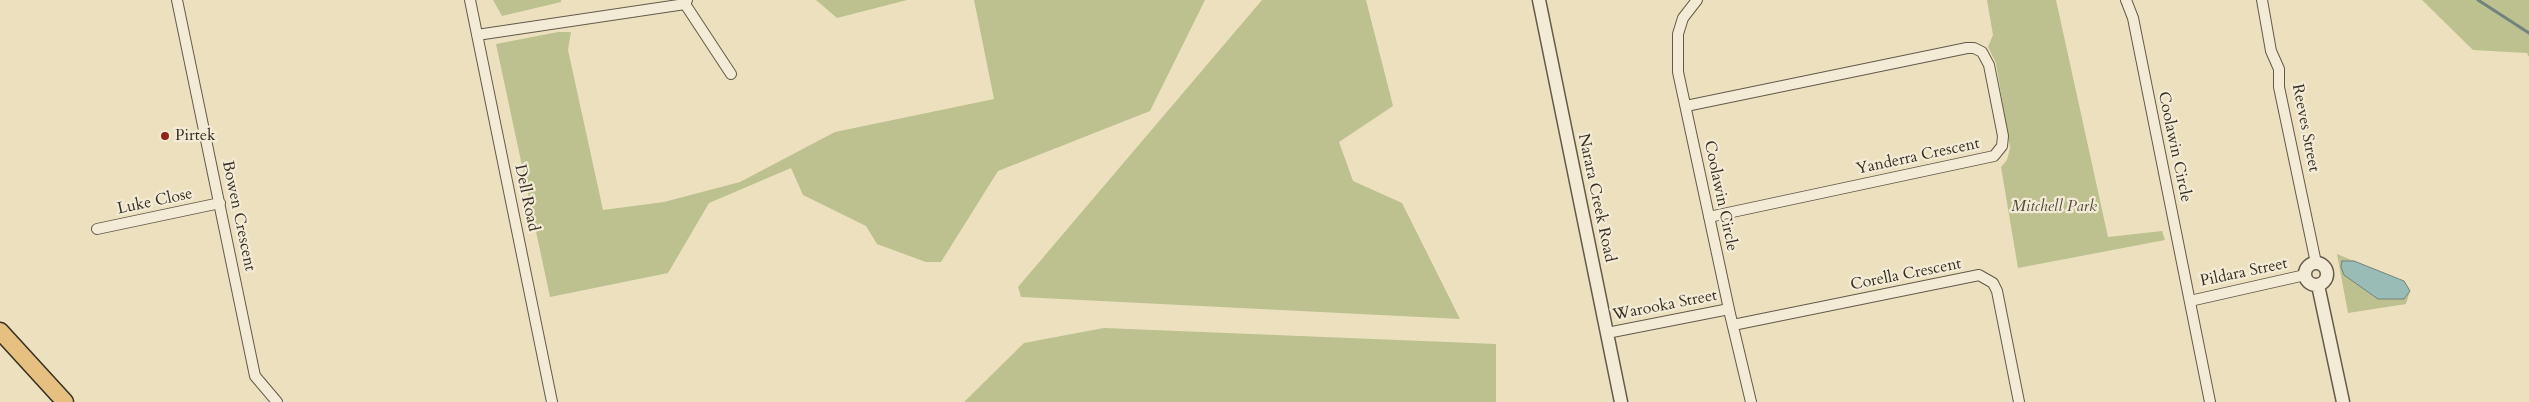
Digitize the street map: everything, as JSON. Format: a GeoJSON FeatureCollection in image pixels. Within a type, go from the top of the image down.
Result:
{"type":"FeatureCollection","features":[{"type":"Feature","properties":{"kind":"main road"},"geometry":{"type":"LineString","coordinates":[[0,331],[65,402]]}},
{"type":"Feature","properties":{"kind":"street","name":"Bowen Crescent"},"geometry":{"type":"LineString","coordinates":[[177,0],[255,376],[277,402]]}},
{"type":"Feature","properties":{"kind":"street","name":"Dell Road"},"geometry":{"type":"LineString","coordinates":[[470,0],[552,402]]}},
{"type":"Feature","properties":{"kind":"street","name":"Narara Creek Road"},"geometry":{"type":"LineString","coordinates":[[1539,0],[1621,402]]}},
{"type":"Feature","properties":{"kind":"street","name":"Coolawin Circle"},"geometry":{"type":"LineString","coordinates":[[1697,0],[1683,18],[1678,34],[1678,72],[1751,402]]}},
{"type":"Feature","properties":{"kind":"street","name":"Coolawin Circle"},"geometry":{"type":"LineString","coordinates":[[2126,0],[2133,18],[2210,402]]}},
{"type":"Feature","properties":{"kind":"street","name":"Reeves Street"},"geometry":{"type":"LineString","coordinates":[[2262,0],[2271,51],[2279,69],[2279,87],[2316,263]]}},
{"type":"Feature","properties":{"kind":"street"},"geometry":{"type":"LineString","coordinates":[[477,35],[686,2],[732,74]]}},
{"type":"Feature","properties":{"kind":"street","name":"Yanderra Crescent"},"geometry":{"type":"LineString","coordinates":[[1686,106],[1967,48],[1974,48],[1982,52],[1989,64],[2003,136],[2002,146],[1994,156],[1709,217]]}},
{"type":"Feature","properties":{"kind":"street","name":"Luke Close"},"geometry":{"type":"LineString","coordinates":[[97,229],[220,203]]}},
{"type":"Feature","properties":{"kind":"street"},"geometry":{"type":"LineString","coordinates":[[2316,263],[2322,265],[2327,271],[2326,278],[2318,285],[2311,284],[2305,275],[2309,265],[2316,263]]}},
{"type":"Feature","properties":{"kind":"street","name":"Corella Crescent"},"geometry":{"type":"LineString","coordinates":[[1733,325],[1979,275],[1993,283],[1997,291],[2019,402]]}},
{"type":"Feature","properties":{"kind":"street","name":"Pildara Street"},"geometry":{"type":"LineString","coordinates":[[2190,300],[2305,275]]}},
{"type":"Feature","properties":{"kind":"street"},"geometry":{"type":"LineString","coordinates":[[2318,285],[2343,402]]}},
{"type":"Feature","properties":{"kind":"street","name":"Warooka Street"},"geometry":{"type":"LineString","coordinates":[[1607,333],[1729,309]]}},
{"type":"Feature","properties":{"kind":"green space"},"geometry":{"type":"Polygon","coordinates":[[[493,0],[561,0],[561,2],[502,16],[493,0]]]}},
{"type":"Feature","properties":{"kind":"green space"},"geometry":{"type":"Polygon","coordinates":[[[816,0],[907,0],[837,18],[816,0]]]}},
{"type":"Feature","properties":{"kind":"green space"},"geometry":{"type":"Polygon","coordinates":[[[974,0],[1205,0],[1150,111],[998,171],[941,262],[926,262],[877,244],[866,226],[803,195],[791,168],[709,203],[668,273],[550,297],[496,44],[558,32],[571,32],[568,50],[603,210],[664,202],[740,182],[835,132],[994,99],[974,0]]]}},
{"type":"Feature","properties":{"kind":"green space"},"geometry":{"type":"Polygon","coordinates":[[[1262,0],[1366,0],[1393,106],[1339,142],[1353,181],[1402,203],[1460,319],[1021,297],[1018,287],[1262,0]]]}},
{"type":"Feature","properties":{"kind":"green space","name":"Mitchell Park"},"geometry":{"type":"Polygon","coordinates":[[[1987,0],[2056,0],[2108,237],[2162,231],[2165,240],[2018,268],[2001,167],[2007,160],[2010,148],[1996,63],[1988,47],[1993,35],[1987,0]]]}},
{"type":"Feature","properties":{"kind":"green space"},"geometry":{"type":"Polygon","coordinates":[[[2422,0],[2529,0],[2529,57],[2527,53],[2473,50],[2422,0]]]}},
{"type":"Feature","properties":{"kind":"green space"},"geometry":{"type":"Polygon","coordinates":[[[2337,254],[2354,261],[2342,261],[2404,299],[2410,291],[2406,304],[2348,313],[2337,254]]]}},
{"type":"Feature","properties":{"kind":"green space"},"geometry":{"type":"Polygon","coordinates":[[[1104,328],[1496,344],[1496,402],[964,402],[1024,343],[1104,328]]]}},
{"type":"Feature","properties":{"kind":"water"},"geometry":{"type":"Polygon","coordinates":[[[2342,261],[2354,261],[2404,281],[2410,291],[2404,299],[2378,299],[2344,275],[2341,267],[2342,261]]]}},
{"type":"Feature","properties":{"kind":"waterway"},"geometry":{"type":"LineString","coordinates":[[2478,0],[2529,33]]}},
{"type":"Feature","properties":{"kind":"place","name":"Pirtek"},"geometry":{"type":"Point","coordinates":[165,136]}}]}
